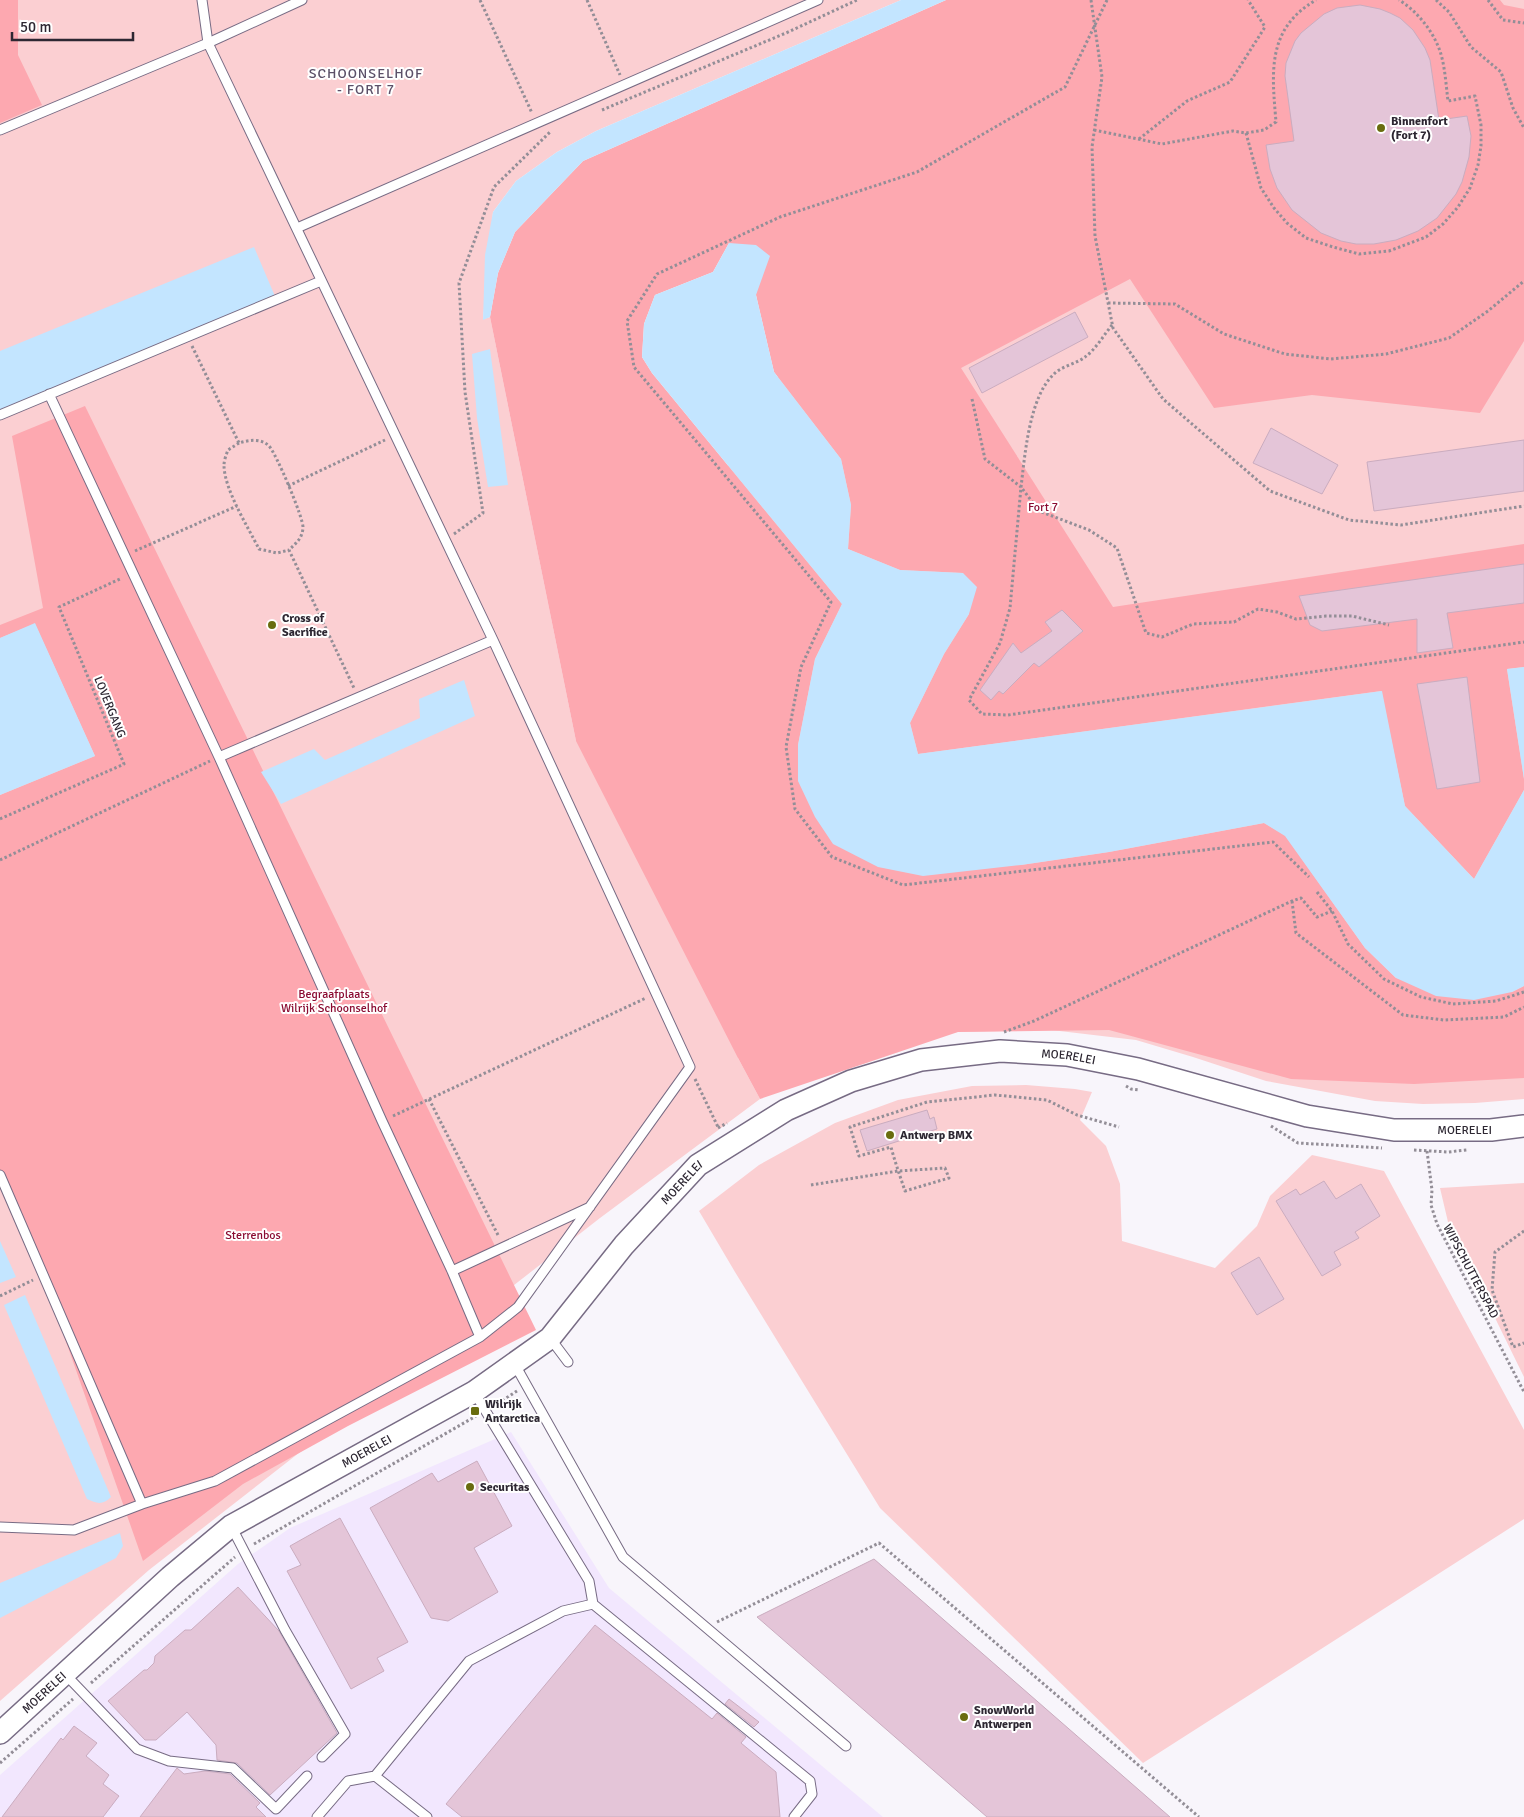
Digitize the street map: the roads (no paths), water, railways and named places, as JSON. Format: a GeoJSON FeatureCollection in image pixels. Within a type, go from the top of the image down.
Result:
{"type":"FeatureCollection","features":[{"type":"Feature","properties":{"kind":"street","name":"MOERELEI"},"geometry":{"type":"LineString","coordinates":[[0,1733],[170,1577],[231,1526],[474,1392],[550,1338],[624,1245],[698,1165],[786,1110],[851,1082],[921,1060],[1000,1051],[1067,1055],[1138,1069],[1307,1116],[1394,1130],[1491,1130],[1524,1126]]}},
{"type":"Feature","properties":{"kind":"lane"},"geometry":{"type":"LineString","coordinates":[[0,1528],[74,1530],[142,1504],[215,1481],[480,1337],[518,1307],[690,1067],[493,640],[208,43],[202,0]]}},
{"type":"Feature","properties":{"kind":"lane"},"geometry":{"type":"LineString","coordinates":[[0,130],[208,43],[302,0]]}},
{"type":"Feature","properties":{"kind":"lane"},"geometry":{"type":"LineString","coordinates":[[297,228],[818,0]]}},
{"type":"Feature","properties":{"kind":"lane"},"geometry":{"type":"LineString","coordinates":[[0,415],[322,281]]}},
{"type":"Feature","properties":{"kind":"lane"},"geometry":{"type":"LineString","coordinates":[[49,394],[219,757],[382,1121],[452,1271],[480,1337]]}},
{"type":"Feature","properties":{"kind":"lane"},"geometry":{"type":"LineString","coordinates":[[219,757],[493,640]]}},
{"type":"Feature","properties":{"kind":"lane"},"geometry":{"type":"LineString","coordinates":[[0,1175],[142,1504]]}},
{"type":"Feature","properties":{"kind":"lane"},"geometry":{"type":"LineString","coordinates":[[452,1271],[591,1206]]}},
{"type":"Feature","properties":{"kind":"lane"},"geometry":{"type":"LineString","coordinates":[[550,1338],[568,1362]]}},
{"type":"Feature","properties":{"kind":"lane"},"geometry":{"type":"LineString","coordinates":[[514,1363],[623,1557],[846,1746]]}},
{"type":"Feature","properties":{"kind":"lane"},"geometry":{"type":"LineString","coordinates":[[474,1392],[589,1581],[593,1604],[810,1781],[812,1794],[794,1817]]}},
{"type":"Feature","properties":{"kind":"lane"},"geometry":{"type":"LineString","coordinates":[[231,1526],[286,1630],[345,1734],[322,1757]]}},
{"type":"Feature","properties":{"kind":"lane"},"geometry":{"type":"LineString","coordinates":[[317,1817],[348,1781],[376,1776],[469,1661],[563,1611],[593,1604]]}},
{"type":"Feature","properties":{"kind":"lane"},"geometry":{"type":"LineString","coordinates":[[65,1674],[137,1749],[169,1761],[233,1768],[276,1809],[307,1776]]}},
{"type":"Feature","properties":{"kind":"lane"},"geometry":{"type":"LineString","coordinates":[[376,1776],[427,1817]]}},
{"type":"Feature","properties":{"kind":"water"},"geometry":{"type":"Polygon","coordinates":[[[901,0],[946,0],[583,161],[515,232],[498,273],[490,317],[483,320],[485,255],[493,212],[516,181],[557,152],[596,131],[901,0]]]}},
{"type":"Feature","properties":{"kind":"water"},"geometry":{"type":"Polygon","coordinates":[[[729,243],[756,245],[770,256],[756,295],[774,372],[841,459],[851,505],[848,549],[900,570],[963,573],[977,587],[969,614],[944,654],[910,723],[918,754],[1382,691],[1405,806],[1474,879],[1524,790],[1524,986],[1512,992],[1474,1000],[1436,996],[1396,978],[1365,948],[1285,836],[1264,823],[1109,852],[1021,865],[923,876],[878,867],[833,844],[815,817],[798,781],[798,745],[815,659],[842,604],[652,373],[642,357],[644,324],[655,295],[713,272],[729,243]]]}},
{"type":"Feature","properties":{"kind":"water"},"geometry":{"type":"Polygon","coordinates":[[[254,247],[277,301],[0,414],[0,351],[254,247]]]}},
{"type":"Feature","properties":{"kind":"water"},"geometry":{"type":"Polygon","coordinates":[[[490,349],[508,485],[488,487],[477,418],[472,354],[490,349]]]}},
{"type":"Feature","properties":{"kind":"water"},"geometry":{"type":"Polygon","coordinates":[[[35,623],[95,756],[0,795],[0,638],[35,623]]]}},
{"type":"Feature","properties":{"kind":"water"},"geometry":{"type":"Polygon","coordinates":[[[1524,667],[1524,779],[1507,669],[1524,667]]]}},
{"type":"Feature","properties":{"kind":"water"},"geometry":{"type":"Polygon","coordinates":[[[464,680],[475,716],[281,804],[261,772],[314,749],[325,760],[420,718],[419,699],[464,680]]]}},
{"type":"Feature","properties":{"kind":"water"},"geometry":{"type":"Polygon","coordinates":[[[0,1241],[16,1277],[0,1283],[0,1241]]]}},
{"type":"Feature","properties":{"kind":"water"},"geometry":{"type":"Polygon","coordinates":[[[25,1295],[111,1497],[103,1502],[97,1503],[87,1499],[4,1305],[25,1295]]]}},
{"type":"Feature","properties":{"kind":"water"},"geometry":{"type":"Polygon","coordinates":[[[120,1533],[123,1546],[116,1558],[0,1618],[0,1583],[120,1533]]]}},
{"type":"Feature","properties":{"kind":"place","name":"Binnenfort (Fort 7)"},"geometry":{"type":"Point","coordinates":[1381,128]}},
{"type":"Feature","properties":{"kind":"place","name":"Cross of Sacrifice"},"geometry":{"type":"Point","coordinates":[272,625]}},
{"type":"Feature","properties":{"kind":"place","name":"Antwerp BMX"},"geometry":{"type":"Point","coordinates":[890,1135]}},
{"type":"Feature","properties":{"kind":"place","name":"Wilrijk Antarctica"},"geometry":{"type":"Point","coordinates":[475,1411]}},
{"type":"Feature","properties":{"kind":"place","name":"Securitas"},"geometry":{"type":"Point","coordinates":[470,1487]}},
{"type":"Feature","properties":{"kind":"place","name":"SnowWorld Antwerpen"},"geometry":{"type":"Point","coordinates":[964,1717]}},
{"type":"Feature","properties":{"kind":"district","name":"SCHOONSELHOF - FORT 7"},"geometry":{"type":"Point","coordinates":[366,82]}},
{"type":"Feature","properties":{"kind":"park label","name":"Fort 7"},"geometry":{"type":"Point","coordinates":[1043,507]}},
{"type":"Feature","properties":{"kind":"park label","name":"Begraafplaats Wilrijk Schoonselhof"},"geometry":{"type":"Point","coordinates":[334,1001]}},
{"type":"Feature","properties":{"kind":"park label","name":"Sterrenbos"},"geometry":{"type":"Point","coordinates":[253,1235]}}]}
